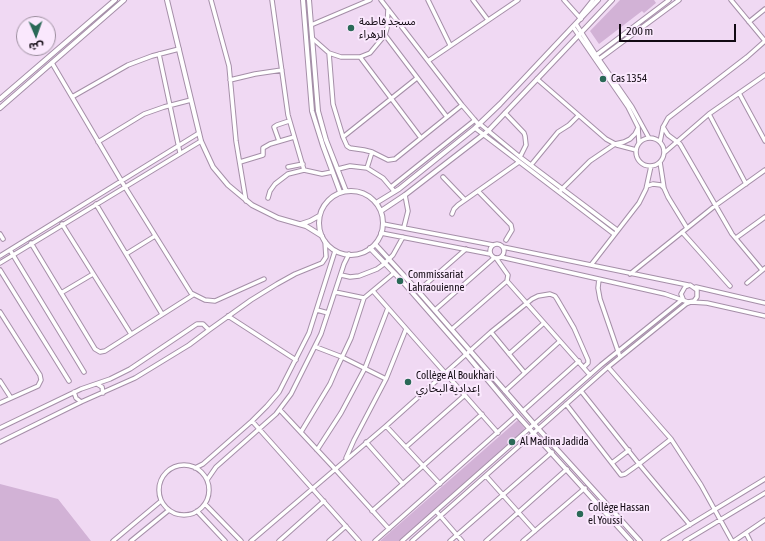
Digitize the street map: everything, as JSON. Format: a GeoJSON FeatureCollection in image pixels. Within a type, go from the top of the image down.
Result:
{"type":"FeatureCollection","features":[{"type":"Feature","properties":{"kind":"street"},"geometry":{"type":"LineString","coordinates":[[0,99],[114,0]]}},
{"type":"Feature","properties":{"kind":"street"},"geometry":{"type":"LineString","coordinates":[[0,108],[124,0]]}},
{"type":"Feature","properties":{"kind":"street"},"geometry":{"type":"LineString","coordinates":[[167,0],[201,141],[206,154],[218,173],[228,186],[246,201],[270,215],[300,224],[312,229],[322,236]]}},
{"type":"Feature","properties":{"kind":"street"},"geometry":{"type":"LineString","coordinates":[[211,0],[228,61],[246,201]]}},
{"type":"Feature","properties":{"kind":"street"},"geometry":{"type":"LineString","coordinates":[[272,0],[289,120],[304,170]]}},
{"type":"Feature","properties":{"kind":"street"},"geometry":{"type":"LineString","coordinates":[[303,0],[312,111],[340,192]]}},
{"type":"Feature","properties":{"kind":"street"},"geometry":{"type":"LineString","coordinates":[[309,0],[318,111],[326,140],[346,191]]}},
{"type":"Feature","properties":{"kind":"street"},"geometry":{"type":"LineString","coordinates":[[311,25],[370,0]]}},
{"type":"Feature","properties":{"kind":"street"},"geometry":{"type":"LineString","coordinates":[[381,0],[462,106],[475,120],[483,135],[614,234]]}},
{"type":"Feature","properties":{"kind":"street"},"geometry":{"type":"LineString","coordinates":[[428,0],[450,45]]}},
{"type":"Feature","properties":{"kind":"street"},"geometry":{"type":"LineString","coordinates":[[473,0],[488,20]]}},
{"type":"Feature","properties":{"kind":"street"},"geometry":{"type":"LineString","coordinates":[[428,61],[518,0]]}},
{"type":"Feature","properties":{"kind":"street"},"geometry":{"type":"LineString","coordinates":[[564,0],[581,18]]}},
{"type":"Feature","properties":{"kind":"street"},"geometry":{"type":"LineString","coordinates":[[581,18],[593,0]]}},
{"type":"Feature","properties":{"kind":"street"},"geometry":{"type":"LineString","coordinates":[[376,203],[394,191],[478,125],[500,104],[598,0]]}},
{"type":"Feature","properties":{"kind":"street"},"geometry":{"type":"LineString","coordinates":[[381,211],[405,195],[488,131],[612,0]]}},
{"type":"Feature","properties":{"kind":"street"},"geometry":{"type":"LineString","coordinates":[[594,56],[669,0]]}},
{"type":"Feature","properties":{"kind":"street"},"geometry":{"type":"LineString","coordinates":[[597,60],[679,0]]}},
{"type":"Feature","properties":{"kind":"street"},"geometry":{"type":"LineString","coordinates":[[660,142],[663,126],[668,118],[747,57],[765,41],[731,0]]}},
{"type":"Feature","properties":{"kind":"street"},"geometry":{"type":"LineString","coordinates":[[312,38],[330,53],[341,56],[360,57],[370,53],[385,35],[388,9]]}},
{"type":"Feature","properties":{"kind":"street"},"geometry":{"type":"LineString","coordinates":[[749,22],[765,10]]}},
{"type":"Feature","properties":{"kind":"street"},"geometry":{"type":"LineString","coordinates":[[574,26],[594,56],[632,107],[649,138]]}},
{"type":"Feature","properties":{"kind":"street"},"geometry":{"type":"LineString","coordinates":[[385,35],[447,117]]}},
{"type":"Feature","properties":{"kind":"street"},"geometry":{"type":"LineString","coordinates":[[72,97],[120,68],[136,61],[179,49]]}},
{"type":"Feature","properties":{"kind":"street"},"geometry":{"type":"LineString","coordinates":[[330,53],[333,104],[343,137],[348,147],[372,152],[388,160],[392,160],[462,106]]}},
{"type":"Feature","properties":{"kind":"street"},"geometry":{"type":"LineString","coordinates":[[159,54],[180,153]]}},
{"type":"Feature","properties":{"kind":"street"},"geometry":{"type":"LineString","coordinates":[[360,57],[421,138]]}},
{"type":"Feature","properties":{"kind":"street"},"geometry":{"type":"LineString","coordinates":[[597,60],[628,107],[638,127],[639,143],[636,154],[641,163],[651,166],[660,162]]}},
{"type":"Feature","properties":{"kind":"street"},"geometry":{"type":"LineString","coordinates":[[52,63],[125,187],[188,289],[193,294],[208,301],[218,300],[264,279]]}},
{"type":"Feature","properties":{"kind":"street"},"geometry":{"type":"LineString","coordinates":[[230,80],[282,70]]}},
{"type":"Feature","properties":{"kind":"street"},"geometry":{"type":"LineString","coordinates":[[687,228],[668,198],[664,188],[660,162],[664,153],[709,114],[765,75]]}},
{"type":"Feature","properties":{"kind":"street"},"geometry":{"type":"LineString","coordinates":[[343,137],[417,78]]}},
{"type":"Feature","properties":{"kind":"street"},"geometry":{"type":"LineString","coordinates":[[537,79],[602,137],[615,144],[636,150]]}},
{"type":"Feature","properties":{"kind":"street"},"geometry":{"type":"LineString","coordinates":[[739,93],[765,141]]}},
{"type":"Feature","properties":{"kind":"street"},"geometry":{"type":"LineString","coordinates":[[98,142],[151,111],[191,100]]}},
{"type":"Feature","properties":{"kind":"street"},"geometry":{"type":"LineString","coordinates":[[505,113],[525,136],[526,145],[520,157]]}},
{"type":"Feature","properties":{"kind":"street"},"geometry":{"type":"LineString","coordinates":[[709,114],[746,184]]}},
{"type":"Feature","properties":{"kind":"street"},"geometry":{"type":"LineString","coordinates":[[531,165],[558,132],[569,125],[578,116]]}},
{"type":"Feature","properties":{"kind":"street"},"geometry":{"type":"LineString","coordinates":[[279,141],[274,127],[289,120]]}},
{"type":"Feature","properties":{"kind":"street"},"geometry":{"type":"LineString","coordinates":[[391,187],[475,120]]}},
{"type":"Feature","properties":{"kind":"street"},"geometry":{"type":"LineString","coordinates":[[478,125],[618,230]]}},
{"type":"Feature","properties":{"kind":"street"},"geometry":{"type":"LineString","coordinates":[[663,126],[668,135],[680,144],[716,205],[724,222],[736,238],[764,269],[747,283]]}},
{"type":"Feature","properties":{"kind":"street"},"geometry":{"type":"LineString","coordinates":[[559,192],[590,161],[615,144],[630,139],[635,134],[638,127]]}},
{"type":"Feature","properties":{"kind":"street"},"geometry":{"type":"LineString","coordinates":[[0,256],[199,134]]}},
{"type":"Feature","properties":{"kind":"street"},"geometry":{"type":"LineString","coordinates":[[240,162],[263,155],[263,148],[279,141],[294,137]]}},
{"type":"Feature","properties":{"kind":"street"},"geometry":{"type":"LineString","coordinates":[[639,143],[649,138],[655,139],[660,142],[664,153]]}},
{"type":"Feature","properties":{"kind":"street"},"geometry":{"type":"LineString","coordinates":[[0,263],[201,141]]}},
{"type":"Feature","properties":{"kind":"street"},"geometry":{"type":"LineString","coordinates":[[366,168],[372,152]]}},
{"type":"Feature","properties":{"kind":"street"},"geometry":{"type":"LineString","coordinates":[[452,214],[456,207],[465,200],[519,162]]}},
{"type":"Feature","properties":{"kind":"street"},"geometry":{"type":"LineString","coordinates":[[288,167],[302,164]]}},
{"type":"Feature","properties":{"kind":"street"},"geometry":{"type":"LineString","coordinates":[[338,169],[350,166],[366,168],[378,174],[394,191]]}},
{"type":"Feature","properties":{"kind":"street"},"geometry":{"type":"LineString","coordinates":[[591,265],[639,202],[647,186],[651,166]]}},
{"type":"Feature","properties":{"kind":"street"},"geometry":{"type":"LineString","coordinates":[[268,198],[270,191],[281,179],[292,173],[304,170],[322,174],[332,172]]}},
{"type":"Feature","properties":{"kind":"street"},"geometry":{"type":"LineString","coordinates":[[630,274],[716,205],[765,170]]}},
{"type":"Feature","properties":{"kind":"street"},"geometry":{"type":"LineString","coordinates":[[443,177],[465,200]]}},
{"type":"Feature","properties":{"kind":"street"},"geometry":{"type":"LineString","coordinates":[[647,186],[653,184],[661,185],[664,188]]}},
{"type":"Feature","properties":{"kind":"street"},"geometry":{"type":"LineString","coordinates":[[353,190],[366,194],[376,203],[381,211],[383,224],[381,233],[375,244],[358,254],[335,251],[325,241],[319,226],[319,216],[326,202],[340,192],[346,191],[353,190]]}},
{"type":"Feature","properties":{"kind":"street"},"geometry":{"type":"LineString","coordinates":[[478,191],[511,225],[512,230],[506,240]]}},
{"type":"Feature","properties":{"kind":"street"},"geometry":{"type":"LineString","coordinates":[[404,227],[408,211],[405,195]]}},
{"type":"Feature","properties":{"kind":"street"},"geometry":{"type":"LineString","coordinates":[[96,204],[162,314]]}},
{"type":"Feature","properties":{"kind":"street"},"geometry":{"type":"LineString","coordinates":[[300,224],[319,216]]}},
{"type":"Feature","properties":{"kind":"street"},"geometry":{"type":"LineString","coordinates":[[736,238],[765,217]]}},
{"type":"Feature","properties":{"kind":"street"},"geometry":{"type":"LineString","coordinates":[[62,224],[131,334]]}},
{"type":"Feature","properties":{"kind":"street"},"geometry":{"type":"LineString","coordinates":[[383,224],[493,245],[498,244],[503,247],[765,303]]}},
{"type":"Feature","properties":{"kind":"street"},"geometry":{"type":"LineString","coordinates":[[682,232],[730,286]]}},
{"type":"Feature","properties":{"kind":"street"},"geometry":{"type":"LineString","coordinates":[[381,233],[490,254],[508,275],[507,281],[452,329]]}},
{"type":"Feature","properties":{"kind":"street"},"geometry":{"type":"LineString","coordinates":[[0,234],[3,239]]}},
{"type":"Feature","properties":{"kind":"street"},"geometry":{"type":"LineString","coordinates":[[126,254],[155,236]]}},
{"type":"Feature","properties":{"kind":"street"},"geometry":{"type":"LineString","coordinates":[[340,275],[360,276],[377,269],[389,260],[397,250],[403,237]]}},
{"type":"Feature","properties":{"kind":"street"},"geometry":{"type":"LineString","coordinates":[[0,442],[81,402],[103,394],[162,362],[281,281],[322,263],[326,257],[325,241]]}},
{"type":"Feature","properties":{"kind":"street"},"geometry":{"type":"LineString","coordinates":[[31,243],[95,349],[98,351],[105,351],[193,294]]}},
{"type":"Feature","properties":{"kind":"street"},"geometry":{"type":"LineString","coordinates":[[375,244],[418,290],[534,424],[640,541]]}},
{"type":"Feature","properties":{"kind":"street"},"geometry":{"type":"LineString","coordinates":[[490,254],[493,245]]}},
{"type":"Feature","properties":{"kind":"street"},"geometry":{"type":"LineString","coordinates":[[501,257],[504,252],[503,247]]}},
{"type":"Feature","properties":{"kind":"street"},"geometry":{"type":"LineString","coordinates":[[370,248],[466,354],[517,415],[585,488],[631,541]]}},
{"type":"Feature","properties":{"kind":"street"},"geometry":{"type":"LineString","coordinates":[[418,290],[466,249]]}},
{"type":"Feature","properties":{"kind":"street"},"geometry":{"type":"LineString","coordinates":[[10,250],[84,372]]}},
{"type":"Feature","properties":{"kind":"street"},"geometry":{"type":"LineString","coordinates":[[195,468],[204,464],[252,421],[279,392],[309,333],[335,251]]}},
{"type":"Feature","properties":{"kind":"street"},"geometry":{"type":"LineString","coordinates":[[207,480],[216,468],[260,430],[280,410],[295,387],[316,347],[340,275],[349,254]]}},
{"type":"Feature","properties":{"kind":"street"},"geometry":{"type":"LineString","coordinates":[[435,310],[495,258],[501,257],[665,294],[688,302],[707,303],[765,316]]}},
{"type":"Feature","properties":{"kind":"street"},"geometry":{"type":"LineString","coordinates":[[0,270],[69,381]]}},
{"type":"Feature","properties":{"kind":"street"},"geometry":{"type":"LineString","coordinates":[[300,432],[330,384],[358,320],[364,298],[394,273]]}},
{"type":"Feature","properties":{"kind":"street"},"geometry":{"type":"LineString","coordinates":[[61,293],[93,274]]}},
{"type":"Feature","properties":{"kind":"street"},"geometry":{"type":"LineString","coordinates":[[598,279],[600,299],[620,357]]}},
{"type":"Feature","properties":{"kind":"street"},"geometry":{"type":"LineString","coordinates":[[507,281],[590,375]]}},
{"type":"Feature","properties":{"kind":"street"},"geometry":{"type":"LineString","coordinates":[[683,299],[682,291],[685,287],[689,286]]}},
{"type":"Feature","properties":{"kind":"street"},"geometry":{"type":"LineString","coordinates":[[412,541],[608,367],[686,304],[696,300],[698,295],[697,290],[694,287]]}},
{"type":"Feature","properties":{"kind":"street"},"geometry":{"type":"LineString","coordinates":[[373,291],[498,432]]}},
{"type":"Feature","properties":{"kind":"street"},"geometry":{"type":"LineString","coordinates":[[335,292],[364,298]]}},
{"type":"Feature","properties":{"kind":"street"},"geometry":{"type":"LineString","coordinates":[[252,541],[386,426],[491,332],[526,303],[542,295],[550,294],[555,296],[574,328],[588,363],[597,369]]}},
{"type":"Feature","properties":{"kind":"street"},"geometry":{"type":"LineString","coordinates":[[402,541],[590,375],[683,299]]}},
{"type":"Feature","properties":{"kind":"street"},"geometry":{"type":"LineString","coordinates":[[317,450],[341,413],[365,368],[388,308]]}},
{"type":"Feature","properties":{"kind":"street"},"geometry":{"type":"LineString","coordinates":[[317,310],[328,313]]}},
{"type":"Feature","properties":{"kind":"street"},"geometry":{"type":"LineString","coordinates":[[0,312],[41,378],[41,382],[38,386],[0,403]]}},
{"type":"Feature","properties":{"kind":"street"},"geometry":{"type":"LineString","coordinates":[[228,316],[296,360]]}},
{"type":"Feature","properties":{"kind":"street"},"geometry":{"type":"LineString","coordinates":[[509,354],[544,323]]}},
{"type":"Feature","properties":{"kind":"street"},"geometry":{"type":"LineString","coordinates":[[0,428],[74,392],[110,379],[130,369],[197,324],[204,324],[209,330]]}},
{"type":"Feature","properties":{"kind":"street"},"geometry":{"type":"LineString","coordinates":[[346,460],[354,440],[386,379],[406,329]]}},
{"type":"Feature","properties":{"kind":"street"},"geometry":{"type":"LineString","coordinates":[[491,332],[524,372]]}},
{"type":"Feature","properties":{"kind":"street"},"geometry":{"type":"LineString","coordinates":[[505,391],[524,372],[560,341]]}},
{"type":"Feature","properties":{"kind":"street"},"geometry":{"type":"LineString","coordinates":[[316,347],[342,357],[386,379]]}},
{"type":"Feature","properties":{"kind":"street"},"geometry":{"type":"LineString","coordinates":[[523,411],[579,361]]}},
{"type":"Feature","properties":{"kind":"street"},"geometry":{"type":"LineString","coordinates":[[584,368],[588,363]]}},
{"type":"Feature","properties":{"kind":"street"},"geometry":{"type":"LineString","coordinates":[[608,367],[671,438],[701,485],[733,541],[765,520]]}},
{"type":"Feature","properties":{"kind":"street"},"geometry":{"type":"LineString","coordinates":[[0,381],[11,398]]}},
{"type":"Feature","properties":{"kind":"street"},"geometry":{"type":"LineString","coordinates":[[96,383],[102,387],[103,394]]}},
{"type":"Feature","properties":{"kind":"street"},"geometry":{"type":"LineString","coordinates":[[581,391],[690,525]]}},
{"type":"Feature","properties":{"kind":"street"},"geometry":{"type":"LineString","coordinates":[[74,392],[76,398],[81,402]]}},
{"type":"Feature","properties":{"kind":"street"},"geometry":{"type":"LineString","coordinates":[[406,447],[465,395]]}},
{"type":"Feature","properties":{"kind":"street"},"geometry":{"type":"LineString","coordinates":[[566,404],[621,475],[625,474],[639,464],[671,438]]}},
{"type":"Feature","properties":{"kind":"street"},"geometry":{"type":"LineString","coordinates":[[280,410],[389,529]]}},
{"type":"Feature","properties":{"kind":"street"},"geometry":{"type":"LineString","coordinates":[[372,510],[482,414]]}},
{"type":"Feature","properties":{"kind":"street"},"geometry":{"type":"LineString","coordinates":[[376,541],[517,415]]}},
{"type":"Feature","properties":{"kind":"street"},"geometry":{"type":"LineString","coordinates":[[252,421],[359,541]]}},
{"type":"Feature","properties":{"kind":"street"},"geometry":{"type":"LineString","coordinates":[[386,426],[440,484]]}},
{"type":"Feature","properties":{"kind":"street"},"geometry":{"type":"LineString","coordinates":[[366,442],[403,484]]}},
{"type":"Feature","properties":{"kind":"street"},"geometry":{"type":"LineString","coordinates":[[612,464],[628,450]]}},
{"type":"Feature","properties":{"kind":"street"},"geometry":{"type":"LineString","coordinates":[[450,541],[552,452]]}},
{"type":"Feature","properties":{"kind":"street"},"geometry":{"type":"LineString","coordinates":[[184,465],[195,468],[204,475],[207,480],[209,492],[204,504],[197,511],[183,515],[176,514],[169,510],[161,501],[159,484],[162,476],[168,470],[176,466],[184,465]]}},
{"type":"Feature","properties":{"kind":"street"},"geometry":{"type":"LineString","coordinates":[[486,541],[567,469]]}},
{"type":"Feature","properties":{"kind":"street"},"geometry":{"type":"LineString","coordinates":[[486,476],[535,531]]}},
{"type":"Feature","properties":{"kind":"street"},"geometry":{"type":"LineString","coordinates":[[663,541],[765,479]]}},
{"type":"Feature","properties":{"kind":"street"},"geometry":{"type":"LineString","coordinates":[[524,541],[585,488]]}},
{"type":"Feature","properties":{"kind":"street"},"geometry":{"type":"LineString","coordinates":[[685,541],[721,521],[765,493]]}},
{"type":"Feature","properties":{"kind":"street"},"geometry":{"type":"LineString","coordinates":[[113,541],[161,501]]}},
{"type":"Feature","properties":{"kind":"street"},"geometry":{"type":"LineString","coordinates":[[279,541],[324,501]]}},
{"type":"Feature","properties":{"kind":"street"},"geometry":{"type":"LineString","coordinates":[[204,504],[222,520],[241,541]]}},
{"type":"Feature","properties":{"kind":"street"},"geometry":{"type":"LineString","coordinates":[[131,541],[169,510]]}},
{"type":"Feature","properties":{"kind":"street"},"geometry":{"type":"LineString","coordinates":[[197,511],[225,541]]}},
{"type":"Feature","properties":{"kind":"street"},"geometry":{"type":"LineString","coordinates":[[436,511],[462,541]]}},
{"type":"Feature","properties":{"kind":"street"},"geometry":{"type":"LineString","coordinates":[[329,541],[346,526]]}},
{"type":"Feature","properties":{"kind":"street"},"geometry":{"type":"LineString","coordinates":[[746,533],[750,541]]}},
{"type":"Feature","properties":{"kind":"shaded area"},"geometry":{"type":"Polygon","coordinates":[[[620,0],[654,0],[656,3],[644,13],[642,11],[599,44],[590,31],[620,0]]]}},
{"type":"Feature","properties":{"kind":"shaded area"},"geometry":{"type":"Polygon","coordinates":[[[518,420],[525,429],[399,541],[380,541],[518,420]]]}},
{"type":"Feature","properties":{"kind":"shaded area"},"geometry":{"type":"Polygon","coordinates":[[[0,484],[58,499],[91,541],[0,541],[0,484]]]}},
{"type":"Feature","properties":{"kind":"place","name":"مسجد فاطمة الزهراء"},"geometry":{"type":"Point","coordinates":[351,28]}},
{"type":"Feature","properties":{"kind":"place","name":"Cas 1354"},"geometry":{"type":"Point","coordinates":[603,79]}},
{"type":"Feature","properties":{"kind":"place","name":"Commissariat Lahraouienne"},"geometry":{"type":"Point","coordinates":[400,281]}},
{"type":"Feature","properties":{"kind":"place","name":"Collège Al Boukhari إعدادية البخاري"},"geometry":{"type":"Point","coordinates":[408,382]}},
{"type":"Feature","properties":{"kind":"place","name":"Al Madina Jadida"},"geometry":{"type":"Point","coordinates":[512,442]}},
{"type":"Feature","properties":{"kind":"place","name":"Collège Hassan el Youssi"},"geometry":{"type":"Point","coordinates":[580,514]}}]}
